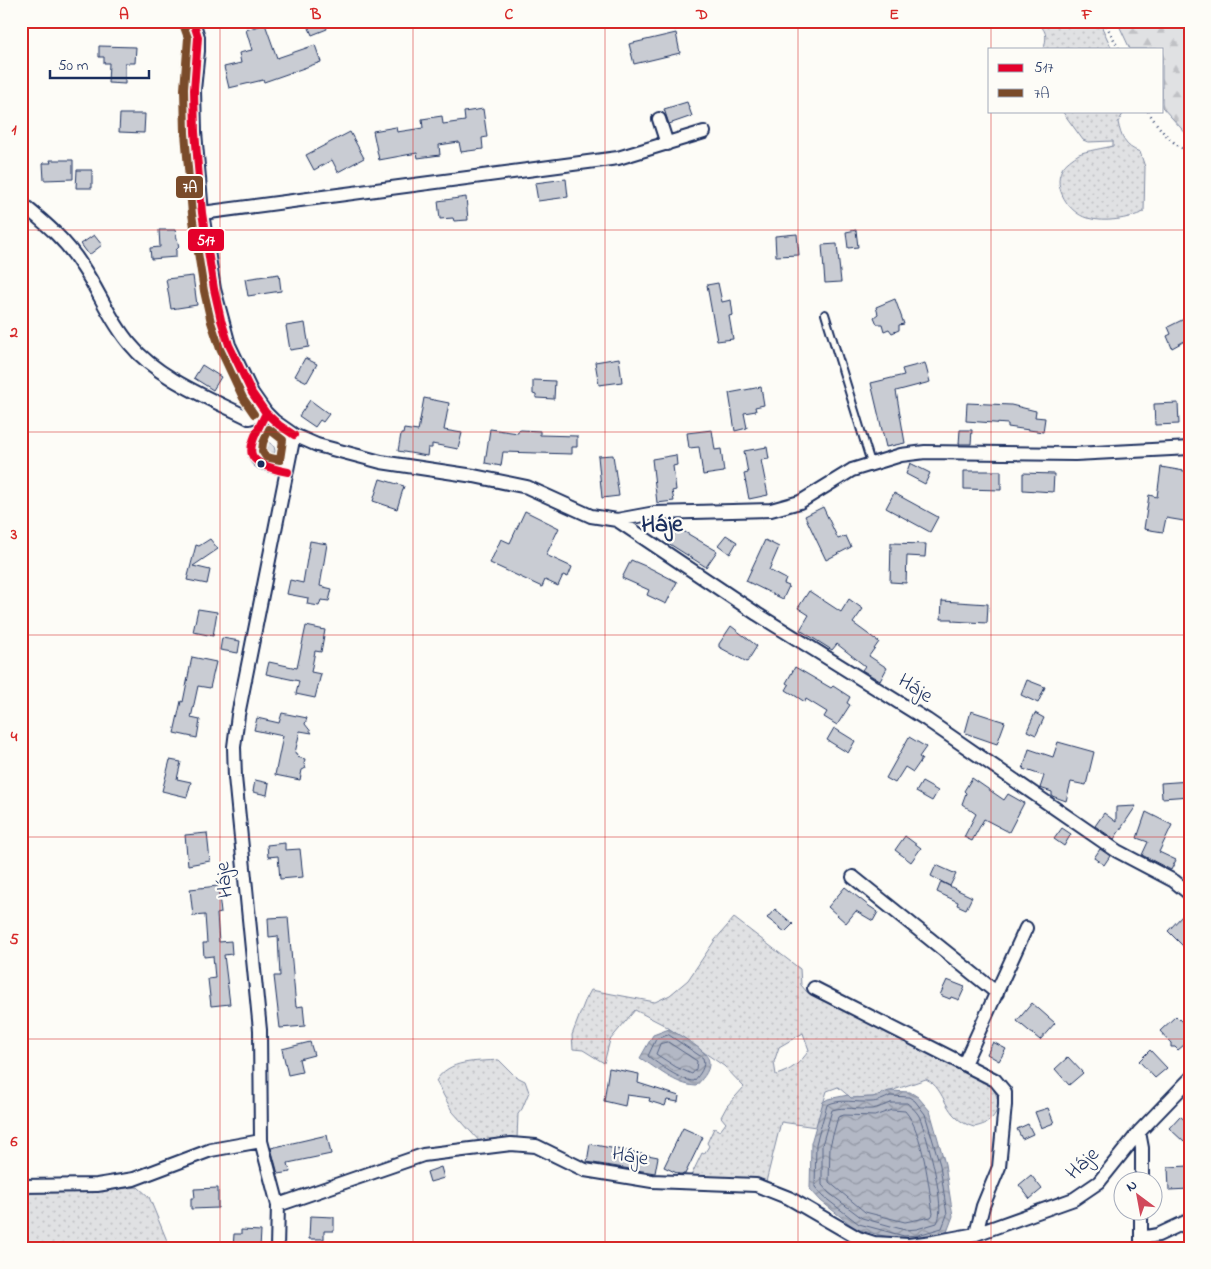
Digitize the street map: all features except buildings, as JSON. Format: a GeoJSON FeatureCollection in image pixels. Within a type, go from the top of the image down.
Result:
{"type":"FeatureCollection","features":[{"type":"Feature","properties":{"kind":"street","name":"Háje"},"geometry":{"type":"LineString","coordinates":[[193,21],[198,37],[194,90],[195,132],[202,213],[214,289],[229,345],[243,376],[266,413],[294,435],[316,445],[381,462],[474,476],[528,487],[591,516],[617,520],[655,513],[771,510],[786,507],[800,502],[852,470],[901,454],[925,452],[1075,454],[1190,448]]}},
{"type":"Feature","properties":{"kind":"street"},"geometry":{"type":"LineString","coordinates":[[659,119],[667,144]]}},
{"type":"Feature","properties":{"kind":"street"},"geometry":{"type":"LineString","coordinates":[[202,213],[618,158],[704,132]]}},
{"type":"Feature","properties":{"kind":"street"},"geometry":{"type":"LineString","coordinates":[[21,203],[56,232],[82,265],[120,330],[140,356],[161,373],[249,418],[266,413]]}},
{"type":"Feature","properties":{"kind":"street","name":"Háje"},"geometry":{"type":"LineString","coordinates":[[277,1248],[278,1205],[261,1141],[260,1030],[235,777],[234,747],[238,715],[294,435]]}},
{"type":"Feature","properties":{"kind":"street","name":"Háje"},"geometry":{"type":"LineString","coordinates":[[617,520],[757,614],[927,720],[1117,851],[1174,882],[1190,894]]}},
{"type":"Feature","properties":{"kind":"street"},"geometry":{"type":"LineString","coordinates":[[853,877],[997,993]]}},
{"type":"Feature","properties":{"kind":"street"},"geometry":{"type":"LineString","coordinates":[[964,1064],[1026,928]]}},
{"type":"Feature","properties":{"kind":"street"},"geometry":{"type":"LineString","coordinates":[[814,988],[995,1080],[1005,1092],[1006,1105],[999,1167],[983,1206],[976,1234]]}},
{"type":"Feature","properties":{"kind":"street","name":"Háje"},"geometry":{"type":"LineString","coordinates":[[278,1205],[423,1155],[511,1144],[536,1146],[585,1170],[652,1181],[756,1185],[789,1198],[858,1238],[874,1243],[908,1245],[976,1234],[1074,1199],[1099,1182],[1139,1132],[1190,1079]]}},
{"type":"Feature","properties":{"kind":"street"},"geometry":{"type":"LineString","coordinates":[[1139,1132],[1142,1148],[1142,1172]]}},
{"type":"Feature","properties":{"kind":"street"},"geometry":{"type":"LineString","coordinates":[[21,1186],[97,1185],[134,1179],[211,1150],[261,1141]]}},
{"type":"Feature","properties":{"kind":"street"},"geometry":{"type":"LineString","coordinates":[[1141,1222],[1141,1243],[1190,1220]]}},
{"type":"Feature","properties":{"kind":"lane"},"geometry":{"type":"LineString","coordinates":[[825,314],[871,463]]}},
{"type":"Feature","properties":{"kind":"lane"},"geometry":{"type":"LineString","coordinates":[[266,413],[251,444],[251,453],[262,466],[288,472]]}},
{"type":"Feature","properties":{"kind":"path"},"geometry":{"type":"LineString","coordinates":[[1104,21],[1118,48]]}},
{"type":"Feature","properties":{"kind":"path"},"geometry":{"type":"LineString","coordinates":[[1149,112],[1166,136],[1178,147],[1190,153]]}},
{"type":"Feature","properties":{"kind":"green space"},"geometry":{"type":"Polygon","coordinates":[[[1036,21],[1099,21],[1112,48],[1044,48],[1046,40],[1042,28],[1036,21]]]}},
{"type":"Feature","properties":{"kind":"green space"},"geometry":{"type":"Polygon","coordinates":[[[1117,21],[1190,21],[1190,138],[1164,109],[1164,48],[1130,48],[1117,21]]]}},
{"type":"Feature","properties":{"kind":"green space"},"geometry":{"type":"Polygon","coordinates":[[[1063,112],[1124,112],[1118,122],[1124,141],[1140,152],[1145,167],[1144,212],[1131,217],[1102,220],[1087,218],[1074,211],[1064,198],[1059,184],[1059,176],[1063,167],[1079,154],[1113,146],[1113,141],[1088,142],[1083,140],[1063,112]]]}},
{"type":"Feature","properties":{"kind":"green space"},"geometry":{"type":"Polygon","coordinates":[[[266,442],[272,445],[275,451],[272,457],[266,460],[260,457],[257,451],[260,445],[266,442]]]}},
{"type":"Feature","properties":{"kind":"green space"},"geometry":{"type":"Polygon","coordinates":[[[734,918],[800,969],[801,985],[807,992],[858,1012],[985,1079],[998,1099],[997,1110],[994,1116],[986,1123],[976,1127],[964,1123],[956,1117],[938,1090],[926,1079],[873,1097],[851,1098],[838,1087],[827,1091],[816,1127],[781,1122],[766,1182],[725,1178],[689,1180],[702,1153],[704,1154],[709,1146],[707,1143],[714,1128],[720,1131],[726,1123],[721,1117],[727,1106],[744,1087],[724,1066],[664,1025],[635,1010],[610,1040],[604,1063],[583,1050],[573,1049],[572,1035],[591,990],[655,1002],[670,995],[688,980],[715,940],[734,918]],[[803,1033],[779,1047],[774,1062],[776,1075],[795,1066],[809,1050],[803,1033]]]}},
{"type":"Feature","properties":{"kind":"green space"},"geometry":{"type":"Polygon","coordinates":[[[499,1060],[515,1076],[525,1081],[529,1092],[518,1114],[517,1139],[481,1143],[452,1111],[436,1081],[441,1074],[456,1065],[499,1060]]]}},
{"type":"Feature","properties":{"kind":"green space"},"geometry":{"type":"Polygon","coordinates":[[[138,1187],[149,1197],[170,1248],[21,1248],[21,1193],[92,1192],[138,1187]]]}},
{"type":"Feature","properties":{"kind":"water"},"geometry":{"type":"Polygon","coordinates":[[[669,1029],[693,1044],[708,1058],[709,1066],[705,1076],[696,1086],[681,1083],[640,1058],[653,1035],[669,1029]]]}},
{"type":"Feature","properties":{"kind":"water"},"geometry":{"type":"Polygon","coordinates":[[[889,1091],[910,1092],[918,1097],[930,1111],[945,1164],[953,1216],[947,1232],[919,1240],[904,1241],[856,1229],[821,1201],[810,1189],[811,1143],[823,1102],[828,1099],[848,1095],[851,1098],[873,1097],[889,1091]]]}},
{"type":"Feature","properties":{"kind":"transit line","name":"517"},"geometry":{"type":"LineString","coordinates":[[193,21],[198,37],[194,90],[195,132],[202,213],[221,320],[229,345],[252,393],[266,413],[294,435]]}},
{"type":"Feature","properties":{"kind":"transit line","name":"7A"},"geometry":{"type":"LineString","coordinates":[[183,24],[188,38],[184,89],[185,133],[192,214],[204,291],[220,349],[243,398],[254,414]]}},
{"type":"Feature","properties":{"kind":"transit line","name":"517"},"geometry":{"type":"LineString","coordinates":[[266,413],[252,446],[254,459],[261,464],[288,472]]}},
{"type":"Feature","properties":{"kind":"transit line","name":"7A"},"geometry":{"type":"LineString","coordinates":[[269,429],[283,440],[280,460],[266,457],[262,451],[269,429]]}},
{"type":"Feature","properties":{"kind":"district","name":"Háje"},"geometry":{"type":"Point","coordinates":[662,525]}}]}
